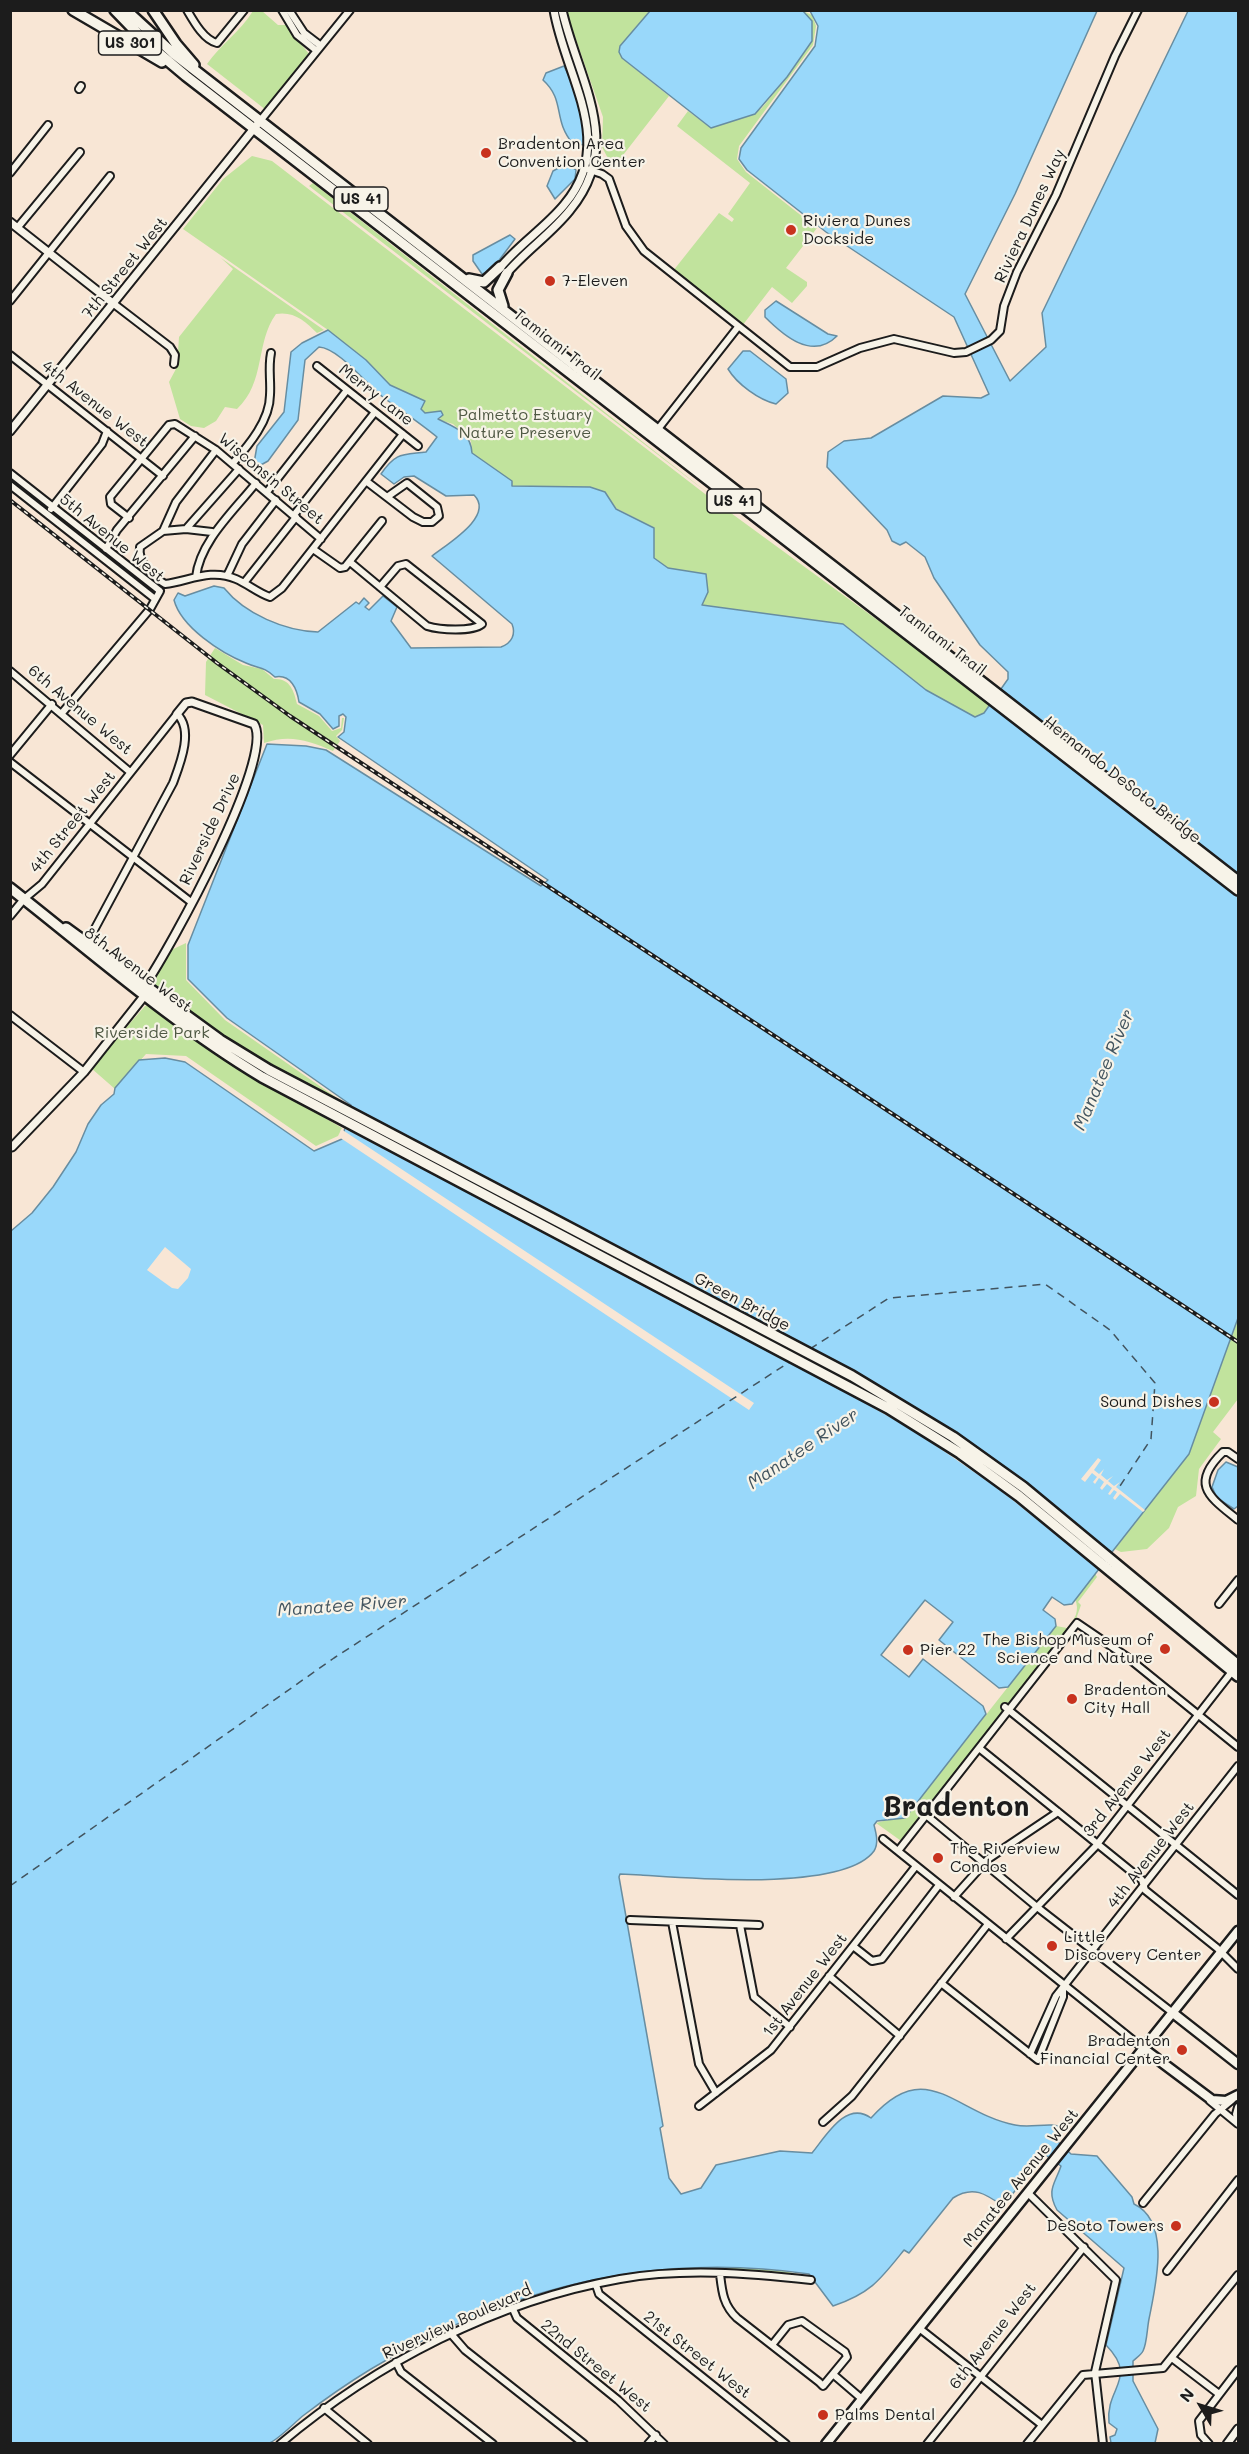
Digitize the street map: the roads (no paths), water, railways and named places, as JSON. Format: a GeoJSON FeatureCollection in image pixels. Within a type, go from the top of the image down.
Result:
{"type":"FeatureCollection","features":[{"type":"Feature","properties":{"kind":"main road","name":"US 301"},"geometry":{"type":"LineString","coordinates":[[74,10],[186,76]]}},
{"type":"Feature","properties":{"kind":"main road","name":"Tamiami Trail"},"geometry":{"type":"LineString","coordinates":[[115,10],[186,76],[257,125],[461,276],[482,299],[506,311],[787,529],[989,692]]}},
{"type":"Feature","properties":{"kind":"main road","name":"Tamiami Trail"},"geometry":{"type":"LineString","coordinates":[[126,10],[159,42],[210,82],[257,125],[482,299],[780,537],[989,692]]}},
{"type":"Feature","properties":{"kind":"main road","name":"US 301"},"geometry":{"type":"LineString","coordinates":[[153,10],[176,44],[210,82]]}},
{"type":"Feature","properties":{"kind":"main road"},"geometry":{"type":"LineString","coordinates":[[461,276],[484,282],[504,270]]}},
{"type":"Feature","properties":{"kind":"main road"},"geometry":{"type":"LineString","coordinates":[[504,270],[498,295],[506,311]]}},
{"type":"Feature","properties":{"kind":"main road","name":"Hernando DeSoto Bridge"},"geometry":{"type":"LineString","coordinates":[[989,692],[1239,881]]}},
{"type":"Feature","properties":{"kind":"main road","name":"Hernando DeSoto Bridge"},"geometry":{"type":"LineString","coordinates":[[989,692],[1239,890]]}},
{"type":"Feature","properties":{"kind":"main road","name":"8th Avenue West"},"geometry":{"type":"LineString","coordinates":[[10,888],[220,1040],[335,1111]]}},
{"type":"Feature","properties":{"kind":"main road","name":"8th Avenue West"},"geometry":{"type":"LineString","coordinates":[[86,945],[103,964],[242,1065],[335,1111]]}},
{"type":"Feature","properties":{"kind":"main road"},"geometry":{"type":"LineString","coordinates":[[103,964],[138,985],[146,985]]}},
{"type":"Feature","properties":{"kind":"main road"},"geometry":{"type":"LineString","coordinates":[[145,995],[156,997],[198,1029],[220,1040]]}},
{"type":"Feature","properties":{"kind":"main road","name":"Green Bridge"},"geometry":{"type":"LineString","coordinates":[[335,1111],[888,1408],[998,1480],[1109,1563],[1238,1668]]}},
{"type":"Feature","properties":{"kind":"main road","name":"Manatee Avenue West"},"geometry":{"type":"LineString","coordinates":[[826,2444],[1239,1931]]}},
{"type":"Feature","properties":{"kind":"main road"},"geometry":{"type":"LineString","coordinates":[[1173,2013],[1239,2064]]}},
{"type":"Feature","properties":{"kind":"main road"},"geometry":{"type":"LineString","coordinates":[[1144,2049],[1202,2095],[1218,2102],[1237,2096]]}},
{"type":"Feature","properties":{"kind":"street"},"geometry":{"type":"LineString","coordinates":[[187,10],[198,28],[213,43],[219,42],[244,10]]}},
{"type":"Feature","properties":{"kind":"street"},"geometry":{"type":"LineString","coordinates":[[282,10],[302,35],[319,49]]}},
{"type":"Feature","properties":{"kind":"street"},"geometry":{"type":"LineString","coordinates":[[290,10],[290,19]]}},
{"type":"Feature","properties":{"kind":"street"},"geometry":{"type":"LineString","coordinates":[[257,125],[350,10]]}},
{"type":"Feature","properties":{"kind":"street"},"geometry":{"type":"LineString","coordinates":[[482,299],[525,240],[564,205],[584,168],[589,144],[587,119],[565,56],[554,10]]}},
{"type":"Feature","properties":{"kind":"street"},"geometry":{"type":"LineString","coordinates":[[504,270],[570,210],[592,171],[597,151],[597,125],[574,56],[562,10]]}},
{"type":"Feature","properties":{"kind":"street","name":"Riviera Dunes Way"},"geometry":{"type":"LineString","coordinates":[[592,171],[609,179],[626,226],[644,251],[790,367],[817,367],[860,348],[894,339],[954,353],[966,352],[991,340],[1000,331],[1004,306],[1017,272],[1056,195],[1115,56],[1138,10]]}},
{"type":"Feature","properties":{"kind":"street"},"geometry":{"type":"LineString","coordinates":[[565,56],[574,56]]}},
{"type":"Feature","properties":{"kind":"street"},"geometry":{"type":"LineString","coordinates":[[10,173],[48,125]]}},
{"type":"Feature","properties":{"kind":"street","name":"7th Street West"},"geometry":{"type":"LineString","coordinates":[[10,431],[257,125]]}},
{"type":"Feature","properties":{"kind":"street"},"geometry":{"type":"LineString","coordinates":[[18,227],[80,152]]}},
{"type":"Feature","properties":{"kind":"street"},"geometry":{"type":"LineString","coordinates":[[584,168],[592,171]]}},
{"type":"Feature","properties":{"kind":"street"},"geometry":{"type":"LineString","coordinates":[[10,301],[110,176]]}},
{"type":"Feature","properties":{"kind":"street"},"geometry":{"type":"LineString","coordinates":[[10,222],[170,347],[175,355],[174,364]]}},
{"type":"Feature","properties":{"kind":"street"},"geometry":{"type":"LineString","coordinates":[[658,429],[738,327]]}},
{"type":"Feature","properties":{"kind":"street"},"geometry":{"type":"LineString","coordinates":[[233,463],[265,417],[270,394],[268,376],[271,353]]}},
{"type":"Feature","properties":{"kind":"street","name":"4th Avenue West"},"geometry":{"type":"LineString","coordinates":[[10,355],[163,476]]}},
{"type":"Feature","properties":{"kind":"street","name":"Merry Lane"},"geometry":{"type":"LineString","coordinates":[[317,366],[418,446]]}},
{"type":"Feature","properties":{"kind":"street"},"geometry":{"type":"LineString","coordinates":[[267,492],[347,390]]}},
{"type":"Feature","properties":{"kind":"street"},"geometry":{"type":"LineString","coordinates":[[244,583],[375,412]]}},
{"type":"Feature","properties":{"kind":"street","name":"Wisconsin Street"},"geometry":{"type":"LineString","coordinates":[[141,458],[171,424],[195,436],[233,463],[321,539]]}},
{"type":"Feature","properties":{"kind":"street"},"geometry":{"type":"LineString","coordinates":[[47,514],[102,444],[107,431]]}},
{"type":"Feature","properties":{"kind":"street"},"geometry":{"type":"LineString","coordinates":[[216,450],[176,502],[163,531],[140,548],[141,560],[153,580],[167,584],[196,577],[227,576],[265,596],[272,597],[404,434]]}},
{"type":"Feature","properties":{"kind":"street"},"geometry":{"type":"LineString","coordinates":[[106,549],[117,530],[195,436]]}},
{"type":"Feature","properties":{"kind":"street"},"geometry":{"type":"LineString","coordinates":[[129,518],[111,504],[110,499],[141,458]]}},
{"type":"Feature","properties":{"kind":"street"},"geometry":{"type":"LineString","coordinates":[[186,529],[239,469]]}},
{"type":"Feature","properties":{"kind":"street","name":"5th Avenue West"},"geometry":{"type":"LineString","coordinates":[[10,473],[132,569],[153,580],[160,591],[155,599],[10,485]]}},
{"type":"Feature","properties":{"kind":"street"},"geometry":{"type":"LineString","coordinates":[[366,481],[387,497],[423,522],[432,522],[439,516],[437,507],[407,483],[387,497]]}},
{"type":"Feature","properties":{"kind":"street"},"geometry":{"type":"LineString","coordinates":[[196,577],[213,532],[224,524],[256,483]]}},
{"type":"Feature","properties":{"kind":"street"},"geometry":{"type":"LineString","coordinates":[[227,576],[242,544],[276,500]]}},
{"type":"Feature","properties":{"kind":"street"},"geometry":{"type":"LineString","coordinates":[[313,549],[340,568],[350,562],[382,521]]}},
{"type":"Feature","properties":{"kind":"street"},"geometry":{"type":"LineString","coordinates":[[163,531],[186,529],[213,532]]}},
{"type":"Feature","properties":{"kind":"street"},"geometry":{"type":"LineString","coordinates":[[780,537],[787,529]]}},
{"type":"Feature","properties":{"kind":"street"},"geometry":{"type":"LineString","coordinates":[[126,577],[141,560]]}},
{"type":"Feature","properties":{"kind":"street"},"geometry":{"type":"LineString","coordinates":[[350,562],[380,587],[427,626],[465,628],[479,627],[482,624],[470,612],[406,564],[398,566],[380,587]]}},
{"type":"Feature","properties":{"kind":"street"},"geometry":{"type":"LineString","coordinates":[[62,713],[155,599]]}},
{"type":"Feature","properties":{"kind":"street"},"geometry":{"type":"LineString","coordinates":[[465,628],[470,612]]}},
{"type":"Feature","properties":{"kind":"street","name":"6th Avenue West"},"geometry":{"type":"LineString","coordinates":[[10,671],[130,772]]}},
{"type":"Feature","properties":{"kind":"street","name":"Riverside Drive"},"geometry":{"type":"LineString","coordinates":[[146,985],[191,902],[245,791],[255,760],[256,728],[251,723],[192,702],[186,703],[177,714]]}},
{"type":"Feature","properties":{"kind":"street"},"geometry":{"type":"LineString","coordinates":[[10,755],[52,704]]}},
{"type":"Feature","properties":{"kind":"street"},"geometry":{"type":"LineString","coordinates":[[86,945],[135,858],[181,760],[185,727],[177,714]]}},
{"type":"Feature","properties":{"kind":"street","name":"4th Street West"},"geometry":{"type":"LineString","coordinates":[[10,916],[24,899],[42,884],[177,714]]}},
{"type":"Feature","properties":{"kind":"street"},"geometry":{"type":"LineString","coordinates":[[10,762],[191,902]]}},
{"type":"Feature","properties":{"kind":"street"},"geometry":{"type":"LineString","coordinates":[[11,1148],[84,1072],[145,995]]}},
{"type":"Feature","properties":{"kind":"street"},"geometry":{"type":"LineString","coordinates":[[10,1015],[84,1072]]}},
{"type":"Feature","properties":{"kind":"street"},"geometry":{"type":"LineString","coordinates":[[1239,1460],[1228,1452],[1223,1452],[1208,1470],[1205,1482],[1212,1499],[1239,1520]]}},
{"type":"Feature","properties":{"kind":"street"},"geometry":{"type":"LineString","coordinates":[[1220,1604],[1239,1580]]}},
{"type":"Feature","properties":{"kind":"street"},"geometry":{"type":"LineString","coordinates":[[898,1851],[979,1748],[1006,1709],[1077,1623],[1127,1657],[1239,1747]]}},
{"type":"Feature","properties":{"kind":"street","name":"3rd Avenue West"},"geometry":{"type":"LineString","coordinates":[[1006,1939],[1098,1844],[1197,1714],[1238,1668]]}},
{"type":"Feature","properties":{"kind":"street"},"geometry":{"type":"LineString","coordinates":[[1006,1709],[1239,1895]]}},
{"type":"Feature","properties":{"kind":"street"},"geometry":{"type":"LineString","coordinates":[[979,1748],[1142,1880],[1144,1886],[1239,1969]]}},
{"type":"Feature","properties":{"kind":"street","name":"4th Avenue West"},"geometry":{"type":"LineString","coordinates":[[941,1983],[1034,2057],[1063,1997],[1064,1988],[1239,1766]]}},
{"type":"Feature","properties":{"kind":"street"},"geometry":{"type":"LineString","coordinates":[[954,1897],[983,1863],[1058,1812]]}},
{"type":"Feature","properties":{"kind":"street"},"geometry":{"type":"LineString","coordinates":[[926,1815],[1037,1907],[1173,2013]]}},
{"type":"Feature","properties":{"kind":"street"},"geometry":{"type":"LineString","coordinates":[[883,1839],[1064,1988],[1144,2049]]}},
{"type":"Feature","properties":{"kind":"street","name":"1st Avenue West"},"geometry":{"type":"LineString","coordinates":[[699,2106],[760,2061],[790,2027],[916,1866]]}},
{"type":"Feature","properties":{"kind":"street"},"geometry":{"type":"LineString","coordinates":[[853,1946],[872,1961],[879,1961],[939,1885]]}},
{"type":"Feature","properties":{"kind":"street"},"geometry":{"type":"LineString","coordinates":[[630,1920],[759,1925]]}},
{"type":"Feature","properties":{"kind":"street"},"geometry":{"type":"LineString","coordinates":[[672,1922],[699,2064],[716,2093]]}},
{"type":"Feature","properties":{"kind":"street"},"geometry":{"type":"LineString","coordinates":[[823,2122],[852,2096],[988,1924]]}},
{"type":"Feature","properties":{"kind":"street"},"geometry":{"type":"LineString","coordinates":[[740,1925],[754,1997],[790,2027]]}},
{"type":"Feature","properties":{"kind":"street"},"geometry":{"type":"LineString","coordinates":[[829,1976],[900,2036]]}},
{"type":"Feature","properties":{"kind":"street"},"geometry":{"type":"LineString","coordinates":[[1202,2095],[1239,2123]]}},
{"type":"Feature","properties":{"kind":"street"},"geometry":{"type":"LineString","coordinates":[[1143,2203],[1221,2109],[1237,2096]]}},
{"type":"Feature","properties":{"kind":"street"},"geometry":{"type":"LineString","coordinates":[[1239,2107],[1236,2114],[1239,2123]]}},
{"type":"Feature","properties":{"kind":"street"},"geometry":{"type":"LineString","coordinates":[[1167,2271],[1239,2180]]}},
{"type":"Feature","properties":{"kind":"street"},"geometry":{"type":"LineString","coordinates":[[1028,2193],[1116,2280],[1095,2372],[1103,2444]]}},
{"type":"Feature","properties":{"kind":"street","name":"6th Avenue West"},"geometry":{"type":"LineString","coordinates":[[927,2444],[1084,2247]]}},
{"type":"Feature","properties":{"kind":"street"},"geometry":{"type":"LineString","coordinates":[[720,2274],[723,2298],[728,2309],[771,2345],[824,2386],[846,2360],[847,2354],[807,2322],[798,2321],[788,2325],[771,2345]]}},
{"type":"Feature","properties":{"kind":"street","name":"Riverview Boulevard"},"geometry":{"type":"LineString","coordinates":[[280,2444],[324,2408],[396,2362],[513,2309],[596,2284],[663,2275],[720,2274],[811,2280]]}},
{"type":"Feature","properties":{"kind":"street"},"geometry":{"type":"LineString","coordinates":[[1027,2444],[1081,2377],[1095,2372],[1161,2369],[1239,2275]]}},
{"type":"Feature","properties":{"kind":"street","name":"21st Street West"},"geometry":{"type":"LineString","coordinates":[[596,2284],[598,2294],[786,2444]]}},
{"type":"Feature","properties":{"kind":"street","name":"22nd Street West"},"geometry":{"type":"LineString","coordinates":[[513,2309],[517,2318],[618,2400],[664,2444]]}},
{"type":"Feature","properties":{"kind":"street"},"geometry":{"type":"LineString","coordinates":[[919,2328],[1042,2425]]}},
{"type":"Feature","properties":{"kind":"street"},"geometry":{"type":"LineString","coordinates":[[452,2336],[465,2350],[584,2444]]}},
{"type":"Feature","properties":{"kind":"street"},"geometry":{"type":"LineString","coordinates":[[1172,2358],[1219,2394]]}},
{"type":"Feature","properties":{"kind":"street"},"geometry":{"type":"LineString","coordinates":[[396,2362],[401,2372],[492,2444]]}},
{"type":"Feature","properties":{"kind":"street"},"geometry":{"type":"LineString","coordinates":[[1209,2444],[1201,2435],[1199,2424],[1239,2370]]}},
{"type":"Feature","properties":{"kind":"street"},"geometry":{"type":"LineString","coordinates":[[834,2375],[862,2399]]}},
{"type":"Feature","properties":{"kind":"street"},"geometry":{"type":"LineString","coordinates":[[324,2408],[368,2444]]}},
{"type":"Feature","properties":{"kind":"street"},"geometry":{"type":"LineString","coordinates":[[1227,2444],[1239,2429]]}},
{"type":"Feature","properties":{"kind":"street"},"geometry":{"type":"LineString","coordinates":[[648,2444],[656,2435]]}},
{"type":"Feature","properties":{"kind":"water"},"geometry":{"type":"Polygon","coordinates":[[[650,11],[803,11],[812,21],[812,41],[787,77],[755,114],[711,128],[622,58],[619,52],[620,46],[650,11]]]}},
{"type":"Feature","properties":{"kind":"water","name":"Manatee River"},"geometry":{"type":"Polygon","coordinates":[[[810,11],[1097,11],[1015,194],[965,294],[1010,381],[1046,347],[1042,313],[1188,11],[1238,11],[1238,1318],[1189,1454],[1112,1552],[1106,1549],[1094,1564],[1099,1569],[1072,1604],[1064,1605],[1052,1597],[1043,1610],[1055,1619],[1056,1626],[1008,1687],[999,1688],[939,1640],[953,1622],[925,1600],[881,1655],[909,1677],[923,1659],[983,1706],[986,1714],[905,1818],[877,1821],[874,1825],[877,1841],[874,1851],[857,1864],[832,1872],[799,1877],[727,1880],[620,1874],[619,1877],[663,2126],[660,2128],[669,2178],[681,2194],[701,2188],[716,2165],[780,2151],[812,2153],[837,2122],[853,2113],[871,2118],[891,2100],[909,2091],[925,2089],[941,2093],[994,2119],[1015,2125],[1053,2125],[1065,2128],[1056,2140],[1071,2154],[1097,2156],[1132,2197],[1134,2204],[1146,2213],[1153,2225],[1158,2257],[1155,2290],[1145,2344],[1142,2352],[1133,2361],[1133,2381],[1158,2429],[1155,2443],[1111,2443],[1110,2437],[1115,2435],[1117,2429],[1109,2423],[1109,2411],[1120,2375],[1120,2366],[1106,2345],[1124,2268],[1057,2210],[1052,2192],[1061,2166],[1044,2154],[1003,2206],[985,2195],[973,2192],[960,2194],[953,2198],[909,2253],[904,2250],[881,2277],[866,2290],[833,2306],[809,2274],[751,2268],[694,2268],[637,2273],[582,2282],[528,2297],[474,2317],[422,2341],[345,2385],[269,2443],[246,2445],[201,2443],[11,2444],[11,1231],[32,1213],[53,1187],[76,1152],[88,1124],[139,1060],[165,1058],[185,1062],[314,1151],[342,1139],[351,1105],[227,1018],[188,979],[188,945],[267,744],[306,746],[326,750],[541,886],[548,880],[338,737],[344,732],[346,717],[343,714],[339,716],[339,726],[333,729],[320,714],[299,702],[297,692],[289,680],[275,677],[264,669],[236,659],[203,638],[185,620],[174,600],[178,593],[185,596],[214,586],[224,588],[243,606],[266,619],[292,628],[318,632],[356,602],[359,604],[364,598],[369,603],[365,607],[369,610],[383,596],[397,607],[391,621],[411,648],[501,647],[512,638],[514,631],[512,624],[432,556],[457,537],[474,520],[479,503],[474,495],[446,496],[414,476],[404,477],[394,484],[381,474],[391,462],[400,456],[426,452],[437,437],[384,398],[344,360],[327,349],[319,347],[305,360],[298,420],[268,461],[259,466],[254,463],[257,446],[284,412],[291,352],[302,343],[328,330],[366,360],[390,385],[425,401],[421,409],[425,413],[441,411],[443,415],[438,419],[461,431],[469,440],[472,453],[512,481],[512,486],[590,487],[605,492],[616,509],[654,528],[654,558],[668,568],[706,574],[708,592],[702,605],[843,624],[926,690],[975,717],[984,713],[1008,679],[1008,672],[980,645],[934,578],[925,557],[906,542],[900,545],[892,541],[887,530],[827,467],[828,452],[844,441],[871,438],[943,396],[981,398],[989,394],[954,317],[826,232],[747,170],[739,159],[741,148],[815,46],[818,26],[810,11]]]}},
{"type":"Feature","properties":{"kind":"water"},"geometry":{"type":"Polygon","coordinates":[[[564,66],[573,85],[585,127],[586,145],[573,144],[567,135],[554,95],[543,80],[546,73],[564,66]]]}},
{"type":"Feature","properties":{"kind":"water"},"geometry":{"type":"Polygon","coordinates":[[[562,166],[570,166],[576,170],[575,179],[555,199],[547,186],[553,171],[562,166]]]}},
{"type":"Feature","properties":{"kind":"water"},"geometry":{"type":"Polygon","coordinates":[[[510,235],[515,239],[491,271],[482,274],[473,261],[473,255],[510,235]]]}},
{"type":"Feature","properties":{"kind":"water"},"geometry":{"type":"Polygon","coordinates":[[[776,301],[828,334],[837,336],[818,346],[808,346],[789,338],[765,317],[765,310],[776,301]]]}},
{"type":"Feature","properties":{"kind":"water"},"geometry":{"type":"Polygon","coordinates":[[[743,351],[750,351],[786,379],[788,393],[776,404],[749,391],[728,369],[743,351]]]}},
{"type":"Feature","properties":{"kind":"water"},"geometry":{"type":"Polygon","coordinates":[[[1226,1462],[1238,1467],[1238,1506],[1234,1509],[1217,1498],[1212,1487],[1218,1470],[1226,1462]]]}},
{"type":"Feature","properties":{"kind":"railway"},"geometry":{"type":"LineString","coordinates":[[10,500],[217,663],[290,716],[1238,1342]]}},
{"type":"Feature","properties":{"kind":"place","name":"Bradenton Area Convention Center"},"geometry":{"type":"Point","coordinates":[486,153]}},
{"type":"Feature","properties":{"kind":"place","name":"Riviera Dunes Dockside"},"geometry":{"type":"Point","coordinates":[791,230]}},
{"type":"Feature","properties":{"kind":"place","name":"7-Eleven"},"geometry":{"type":"Point","coordinates":[550,281]}},
{"type":"Feature","properties":{"kind":"place","name":"Sound Dishes"},"geometry":{"type":"Point","coordinates":[1214,1402]}},
{"type":"Feature","properties":{"kind":"place","name":"The Bishop Museum of Science and Nature"},"geometry":{"type":"Point","coordinates":[1165,1649]}},
{"type":"Feature","properties":{"kind":"place","name":"Pier 22"},"geometry":{"type":"Point","coordinates":[908,1650]}},
{"type":"Feature","properties":{"kind":"place","name":"Bradenton City Hall"},"geometry":{"type":"Point","coordinates":[1072,1699]}},
{"type":"Feature","properties":{"kind":"place","name":"The Riverview Condos"},"geometry":{"type":"Point","coordinates":[938,1858]}},
{"type":"Feature","properties":{"kind":"place","name":"Little Discovery Center"},"geometry":{"type":"Point","coordinates":[1052,1946]}},
{"type":"Feature","properties":{"kind":"place","name":"Bradenton Financial Center"},"geometry":{"type":"Point","coordinates":[1182,2050]}},
{"type":"Feature","properties":{"kind":"place","name":"DeSoto Towers"},"geometry":{"type":"Point","coordinates":[1176,2226]}},
{"type":"Feature","properties":{"kind":"place","name":"Palms Dental"},"geometry":{"type":"Point","coordinates":[823,2415]}},
{"type":"Feature","properties":{"kind":"district","name":"Bradenton"},"geometry":{"type":"Point","coordinates":[956,1807]}},
{"type":"Feature","properties":{"kind":"park label","name":"Palmetto Estuary Nature Preserve"},"geometry":{"type":"Point","coordinates":[525,424]}},
{"type":"Feature","properties":{"kind":"park label","name":"Riverside Park"},"geometry":{"type":"Point","coordinates":[152,1033]}}]}
